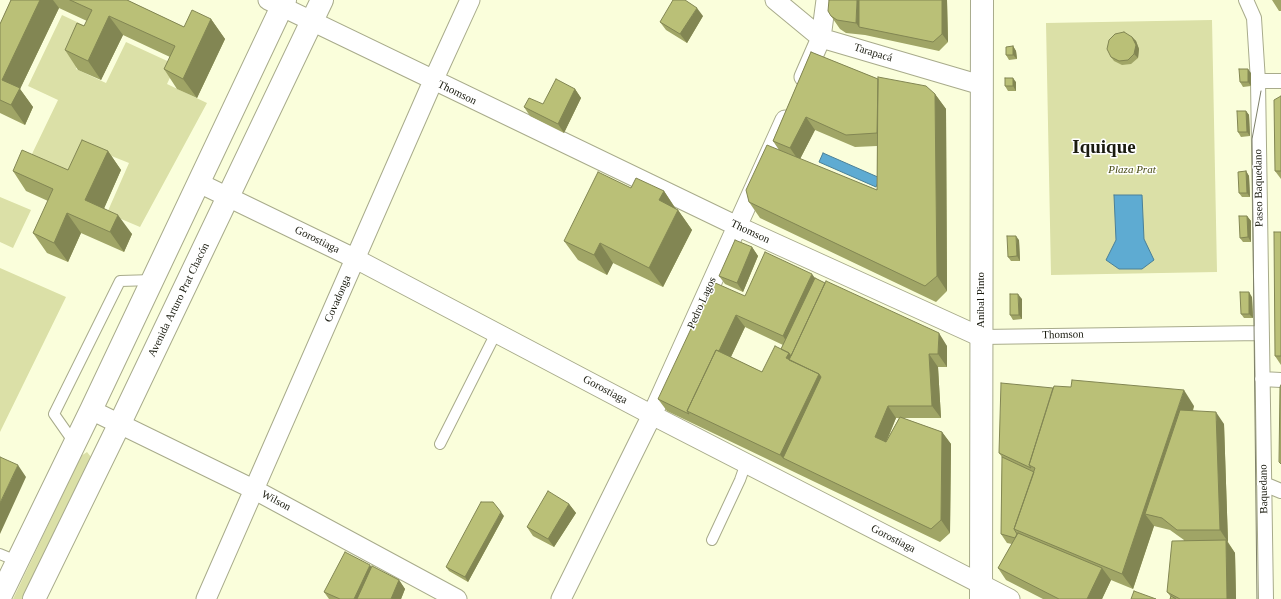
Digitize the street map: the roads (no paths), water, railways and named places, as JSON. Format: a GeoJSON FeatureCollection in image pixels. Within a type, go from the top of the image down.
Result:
{"type":"FeatureCollection","features":[{"type":"Feature","properties":{"kind":"main road","name":"Avenida Arturo Prat Chacón"},"geometry":{"type":"LineString","coordinates":[[34,599],[120,423],[322,0]]}},
{"type":"Feature","properties":{"kind":"main road","name":"Aníbal Pinto"},"geometry":{"type":"LineString","coordinates":[[981,592],[982,0]]}},
{"type":"Feature","properties":{"kind":"main road"},"geometry":{"type":"LineString","coordinates":[[0,597],[9,558],[75,444],[199,182],[278,2]]}},
{"type":"Feature","properties":{"kind":"street","name":"Covadonga"},"geometry":{"type":"LineString","coordinates":[[206,599],[470,0]]}},
{"type":"Feature","properties":{"kind":"street","name":"Tarapacá"},"geometry":{"type":"LineString","coordinates":[[775,0],[821,38],[982,85]]}},
{"type":"Feature","properties":{"kind":"street","name":"Pedro Lagos"},"geometry":{"type":"LineString","coordinates":[[561,599],[652,415],[795,97],[821,38],[826,0]]}},
{"type":"Feature","properties":{"kind":"street","name":"Paseo Baquedano"},"geometry":{"type":"LineString","coordinates":[[1246,0],[1254,18],[1258,81],[1262,379]]}},
{"type":"Feature","properties":{"kind":"street","name":"Thomson"},"geometry":{"type":"LineString","coordinates":[[278,2],[312,21],[433,81],[737,226],[982,337],[1262,333]]}},
{"type":"Feature","properties":{"kind":"street"},"geometry":{"type":"LineString","coordinates":[[1258,81],[1281,81]]}},
{"type":"Feature","properties":{"kind":"street","name":"Gorostiaga"},"geometry":{"type":"LineString","coordinates":[[199,182],[356,259],[746,463],[981,592],[1010,599]]}},
{"type":"Feature","properties":{"kind":"street"},"geometry":{"type":"LineString","coordinates":[[1262,379],[1281,380]]}},
{"type":"Feature","properties":{"kind":"street","name":"Baquedano"},"geometry":{"type":"LineString","coordinates":[[1262,379],[1266,599]]}},
{"type":"Feature","properties":{"kind":"street","name":"Wilson"},"geometry":{"type":"LineString","coordinates":[[91,410],[255,490],[457,599]]}},
{"type":"Feature","properties":{"kind":"street"},"geometry":{"type":"LineString","coordinates":[[1264,484],[1281,491]]}},
{"type":"Feature","properties":{"kind":"lane"},"geometry":{"type":"LineString","coordinates":[[75,444],[54,414],[120,282],[153,280]]}},
{"type":"Feature","properties":{"kind":"lane"},"geometry":{"type":"LineString","coordinates":[[440,444],[496,333]]}},
{"type":"Feature","properties":{"kind":"lane"},"geometry":{"type":"LineString","coordinates":[[712,540],[740,480],[746,463]]}},
{"type":"Feature","properties":{"kind":"water"},"geometry":{"type":"Polygon","coordinates":[[[823,153],[880,178],[876,187],[819,162],[823,153]]]}},
{"type":"Feature","properties":{"kind":"water"},"geometry":{"type":"Polygon","coordinates":[[[1114,195],[1142,195],[1144,239],[1154,260],[1142,269],[1119,269],[1106,260],[1116,240],[1114,195]]]}},
{"type":"Feature","properties":{"kind":"tram line"},"geometry":{"type":"LineString","coordinates":[[1257,599],[1252,139],[1261,91]]}},
{"type":"Feature","properties":{"kind":"district","name":"Iquique"},"geometry":{"type":"Point","coordinates":[1104,148]}},
{"type":"Feature","properties":{"kind":"park label","name":"Plaza Prat"},"geometry":{"type":"Point","coordinates":[1132,170]}}]}
